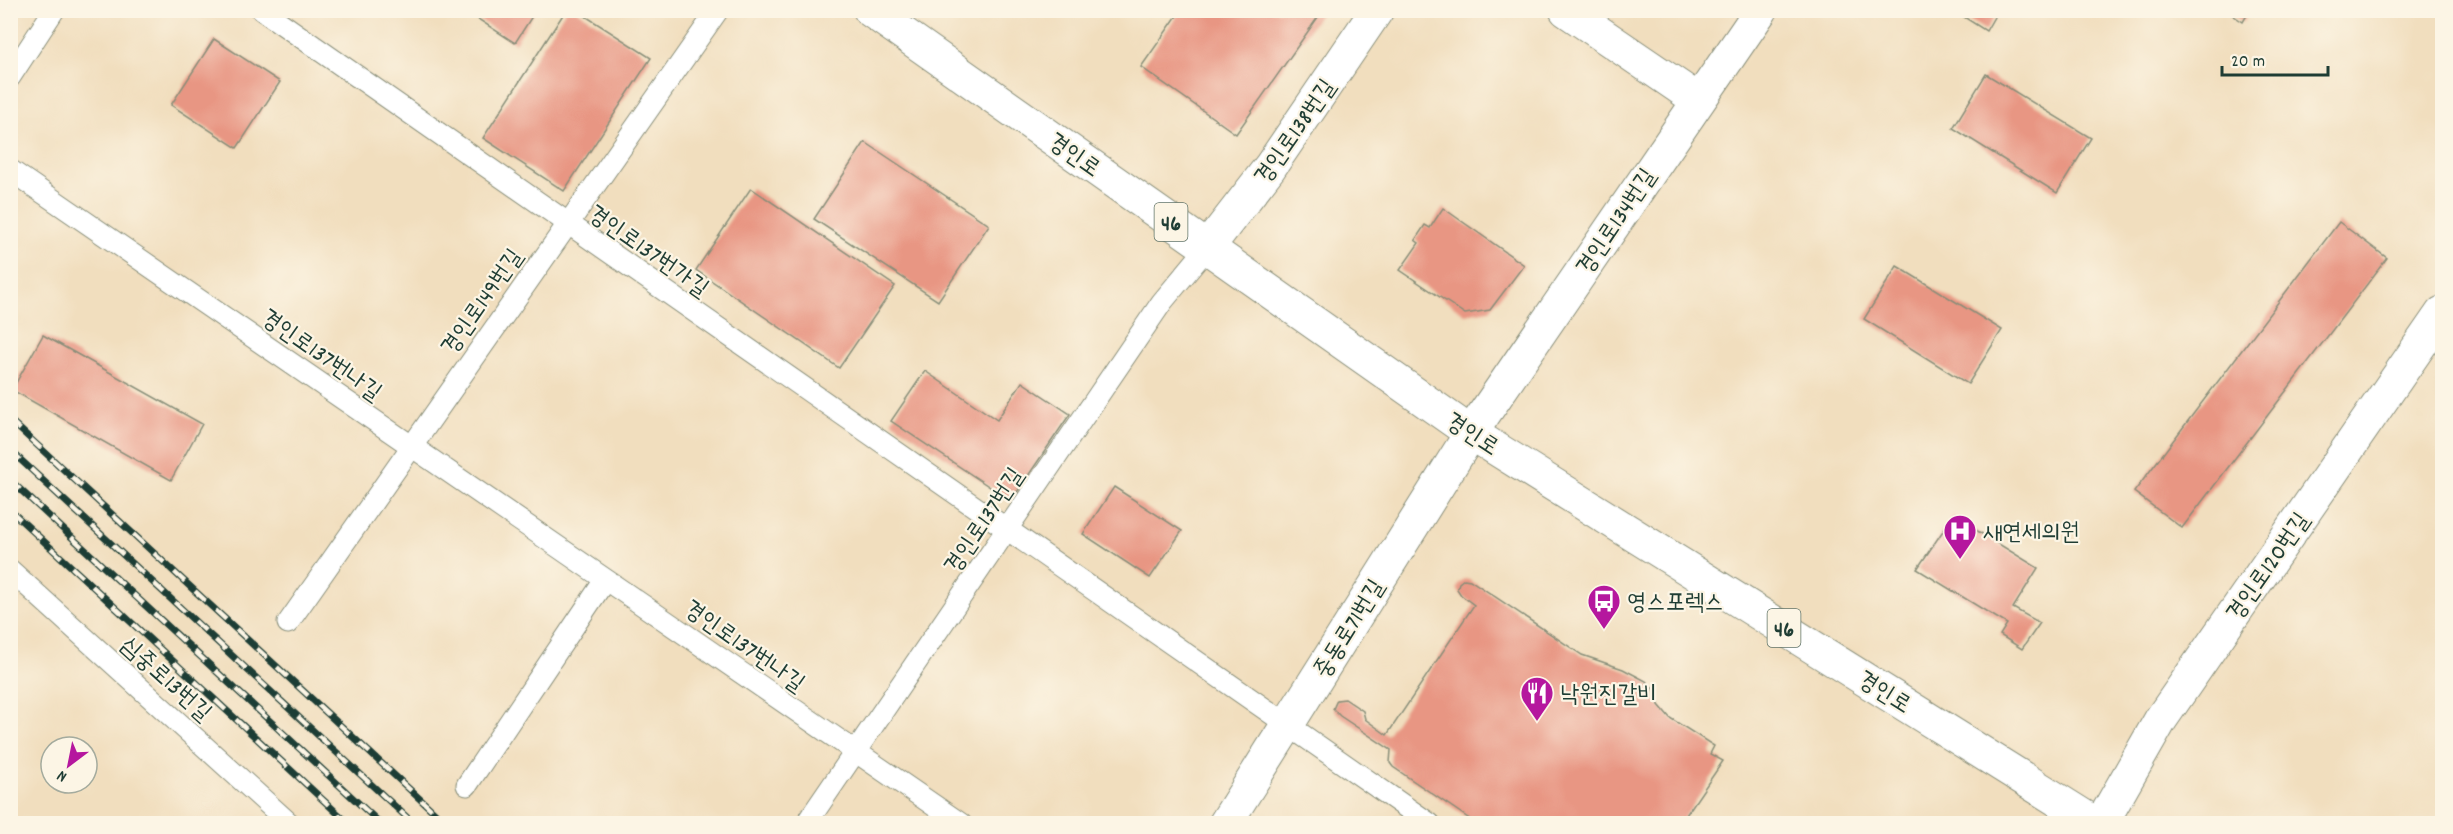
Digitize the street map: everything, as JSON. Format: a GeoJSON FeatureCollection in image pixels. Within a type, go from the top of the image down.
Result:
{"type":"FeatureCollection","features":[{"type":"Feature","properties":{"kind":"street","name":"경인로"},"geometry":{"type":"LineString","coordinates":[[870,10],[1471,433],[2099,824]]}},
{"type":"Feature","properties":{"kind":"street","name":"경인로138번길"},"geometry":{"type":"LineString","coordinates":[[1207,248],[1270,167],[1377,10]]}},
{"type":"Feature","properties":{"kind":"street"},"geometry":{"type":"LineString","coordinates":[[1566,10],[1698,100]]}},
{"type":"Feature","properties":{"kind":"street","name":"경인로134번길"},"geometry":{"type":"LineString","coordinates":[[1471,433],[1761,10]]}},
{"type":"Feature","properties":{"kind":"street","name":"경인로120번길"},"geometry":{"type":"LineString","coordinates":[[2099,824],[2161,719],[2442,313]]}},
{"type":"Feature","properties":{"kind":"street","name":"중동로71번길"},"geometry":{"type":"LineString","coordinates":[[1225,824],[1471,433]]}},
{"type":"Feature","properties":{"kind":"lane"},"geometry":{"type":"LineString","coordinates":[[10,77],[16,55],[54,10]]}},
{"type":"Feature","properties":{"kind":"lane","name":"경인로137번가길"},"geometry":{"type":"LineString","coordinates":[[262,10],[1430,824]]}},
{"type":"Feature","properties":{"kind":"lane","name":"경인로149번길"},"geometry":{"type":"LineString","coordinates":[[288,623],[718,10]]}},
{"type":"Feature","properties":{"kind":"lane","name":"경인로137번나길"},"geometry":{"type":"LineString","coordinates":[[10,170],[961,824]]}},
{"type":"Feature","properties":{"kind":"lane","name":"경인로137번길"},"geometry":{"type":"LineString","coordinates":[[806,824],[1162,302],[1207,248]]}},
{"type":"Feature","properties":{"kind":"lane","name":"심중로13번길"},"geometry":{"type":"LineString","coordinates":[[10,570],[290,824]]}},
{"type":"Feature","properties":{"kind":"lane"},"geometry":{"type":"LineString","coordinates":[[466,785],[605,580]]}},
{"type":"Feature","properties":{"kind":"building"},"geometry":{"type":"Polygon","coordinates":[[[464,10],[536,10],[515,43],[464,10]]]}},
{"type":"Feature","properties":{"kind":"building"},"geometry":{"type":"Polygon","coordinates":[[[566,10],[576,10],[651,58],[564,191],[483,138],[566,10]]]}},
{"type":"Feature","properties":{"kind":"building"},"geometry":{"type":"Polygon","coordinates":[[[1181,10],[1323,10],[1236,134],[1141,67],[1181,10]]]}},
{"type":"Feature","properties":{"kind":"building"},"geometry":{"type":"Polygon","coordinates":[[[1953,10],[1998,10],[1986,31],[1953,10]]]}},
{"type":"Feature","properties":{"kind":"building"},"geometry":{"type":"Polygon","coordinates":[[[2225,10],[2250,10],[2243,22],[2225,10]]]}},
{"type":"Feature","properties":{"kind":"building"},"geometry":{"type":"Polygon","coordinates":[[[214,39],[280,82],[237,148],[171,105],[214,39]]]}},
{"type":"Feature","properties":{"kind":"building"},"geometry":{"type":"Polygon","coordinates":[[[1986,74],[2091,138],[2057,193],[1953,128],[1986,74]]]}},
{"type":"Feature","properties":{"kind":"building"},"geometry":{"type":"Polygon","coordinates":[[[865,142],[989,225],[938,301],[814,219],[865,142]]]}},
{"type":"Feature","properties":{"kind":"building"},"geometry":{"type":"Polygon","coordinates":[[[751,188],[895,286],[839,368],[696,270],[751,188]]]}},
{"type":"Feature","properties":{"kind":"building"},"geometry":{"type":"Polygon","coordinates":[[[1443,208],[1524,265],[1490,310],[1465,314],[1400,270],[1419,243],[1415,240],[1425,225],[1430,228],[1443,208]]]}},
{"type":"Feature","properties":{"kind":"building"},"geometry":{"type":"Polygon","coordinates":[[[2339,222],[2387,258],[2182,528],[2134,492],[2339,222]]]}},
{"type":"Feature","properties":{"kind":"building"},"geometry":{"type":"Polygon","coordinates":[[[1897,266],[2002,330],[1968,384],[1864,319],[1897,266]]]}},
{"type":"Feature","properties":{"kind":"building"},"geometry":{"type":"Polygon","coordinates":[[[43,335],[202,424],[171,480],[12,390],[43,335]]]}},
{"type":"Feature","properties":{"kind":"building"},"geometry":{"type":"Polygon","coordinates":[[[925,371],[997,420],[1022,382],[1070,414],[1011,501],[891,421],[925,371]]]}},
{"type":"Feature","properties":{"kind":"building"},"geometry":{"type":"Polygon","coordinates":[[[1114,487],[1182,531],[1150,578],[1083,534],[1114,487]]]}},
{"type":"Feature","properties":{"kind":"building"},"geometry":{"type":"Polygon","coordinates":[[[1953,516],[2038,568],[2013,608],[2040,623],[2022,649],[2000,635],[2007,624],[1917,569],[1953,516]]]}},
{"type":"Feature","properties":{"kind":"building"},"geometry":{"type":"Polygon","coordinates":[[[1464,579],[1470,580],[1582,655],[1623,669],[1646,681],[1653,689],[1659,705],[1670,718],[1714,746],[1710,754],[1723,761],[1680,824],[1477,824],[1393,767],[1390,763],[1391,750],[1333,709],[1337,700],[1345,699],[1363,711],[1365,719],[1387,735],[1474,605],[1457,589],[1459,583],[1464,579]]]}},
{"type":"Feature","properties":{"kind":"railway"},"geometry":{"type":"LineString","coordinates":[[10,420],[447,824]]}},
{"type":"Feature","properties":{"kind":"railway"},"geometry":{"type":"LineString","coordinates":[[10,450],[414,824]]}},
{"type":"Feature","properties":{"kind":"railway"},"geometry":{"type":"LineString","coordinates":[[10,480],[381,824]]}},
{"type":"Feature","properties":{"kind":"railway"},"geometry":{"type":"LineString","coordinates":[[10,510],[349,824]]}},
{"type":"Feature","properties":{"kind":"place","name":"새연세의원"},"geometry":{"type":"Point","coordinates":[1960,560]}},
{"type":"Feature","properties":{"kind":"place","name":"영스포렉스"},"geometry":{"type":"Point","coordinates":[1604,630]}},
{"type":"Feature","properties":{"kind":"place","name":"낙원진갈비"},"geometry":{"type":"Point","coordinates":[1537,722]}}]}
